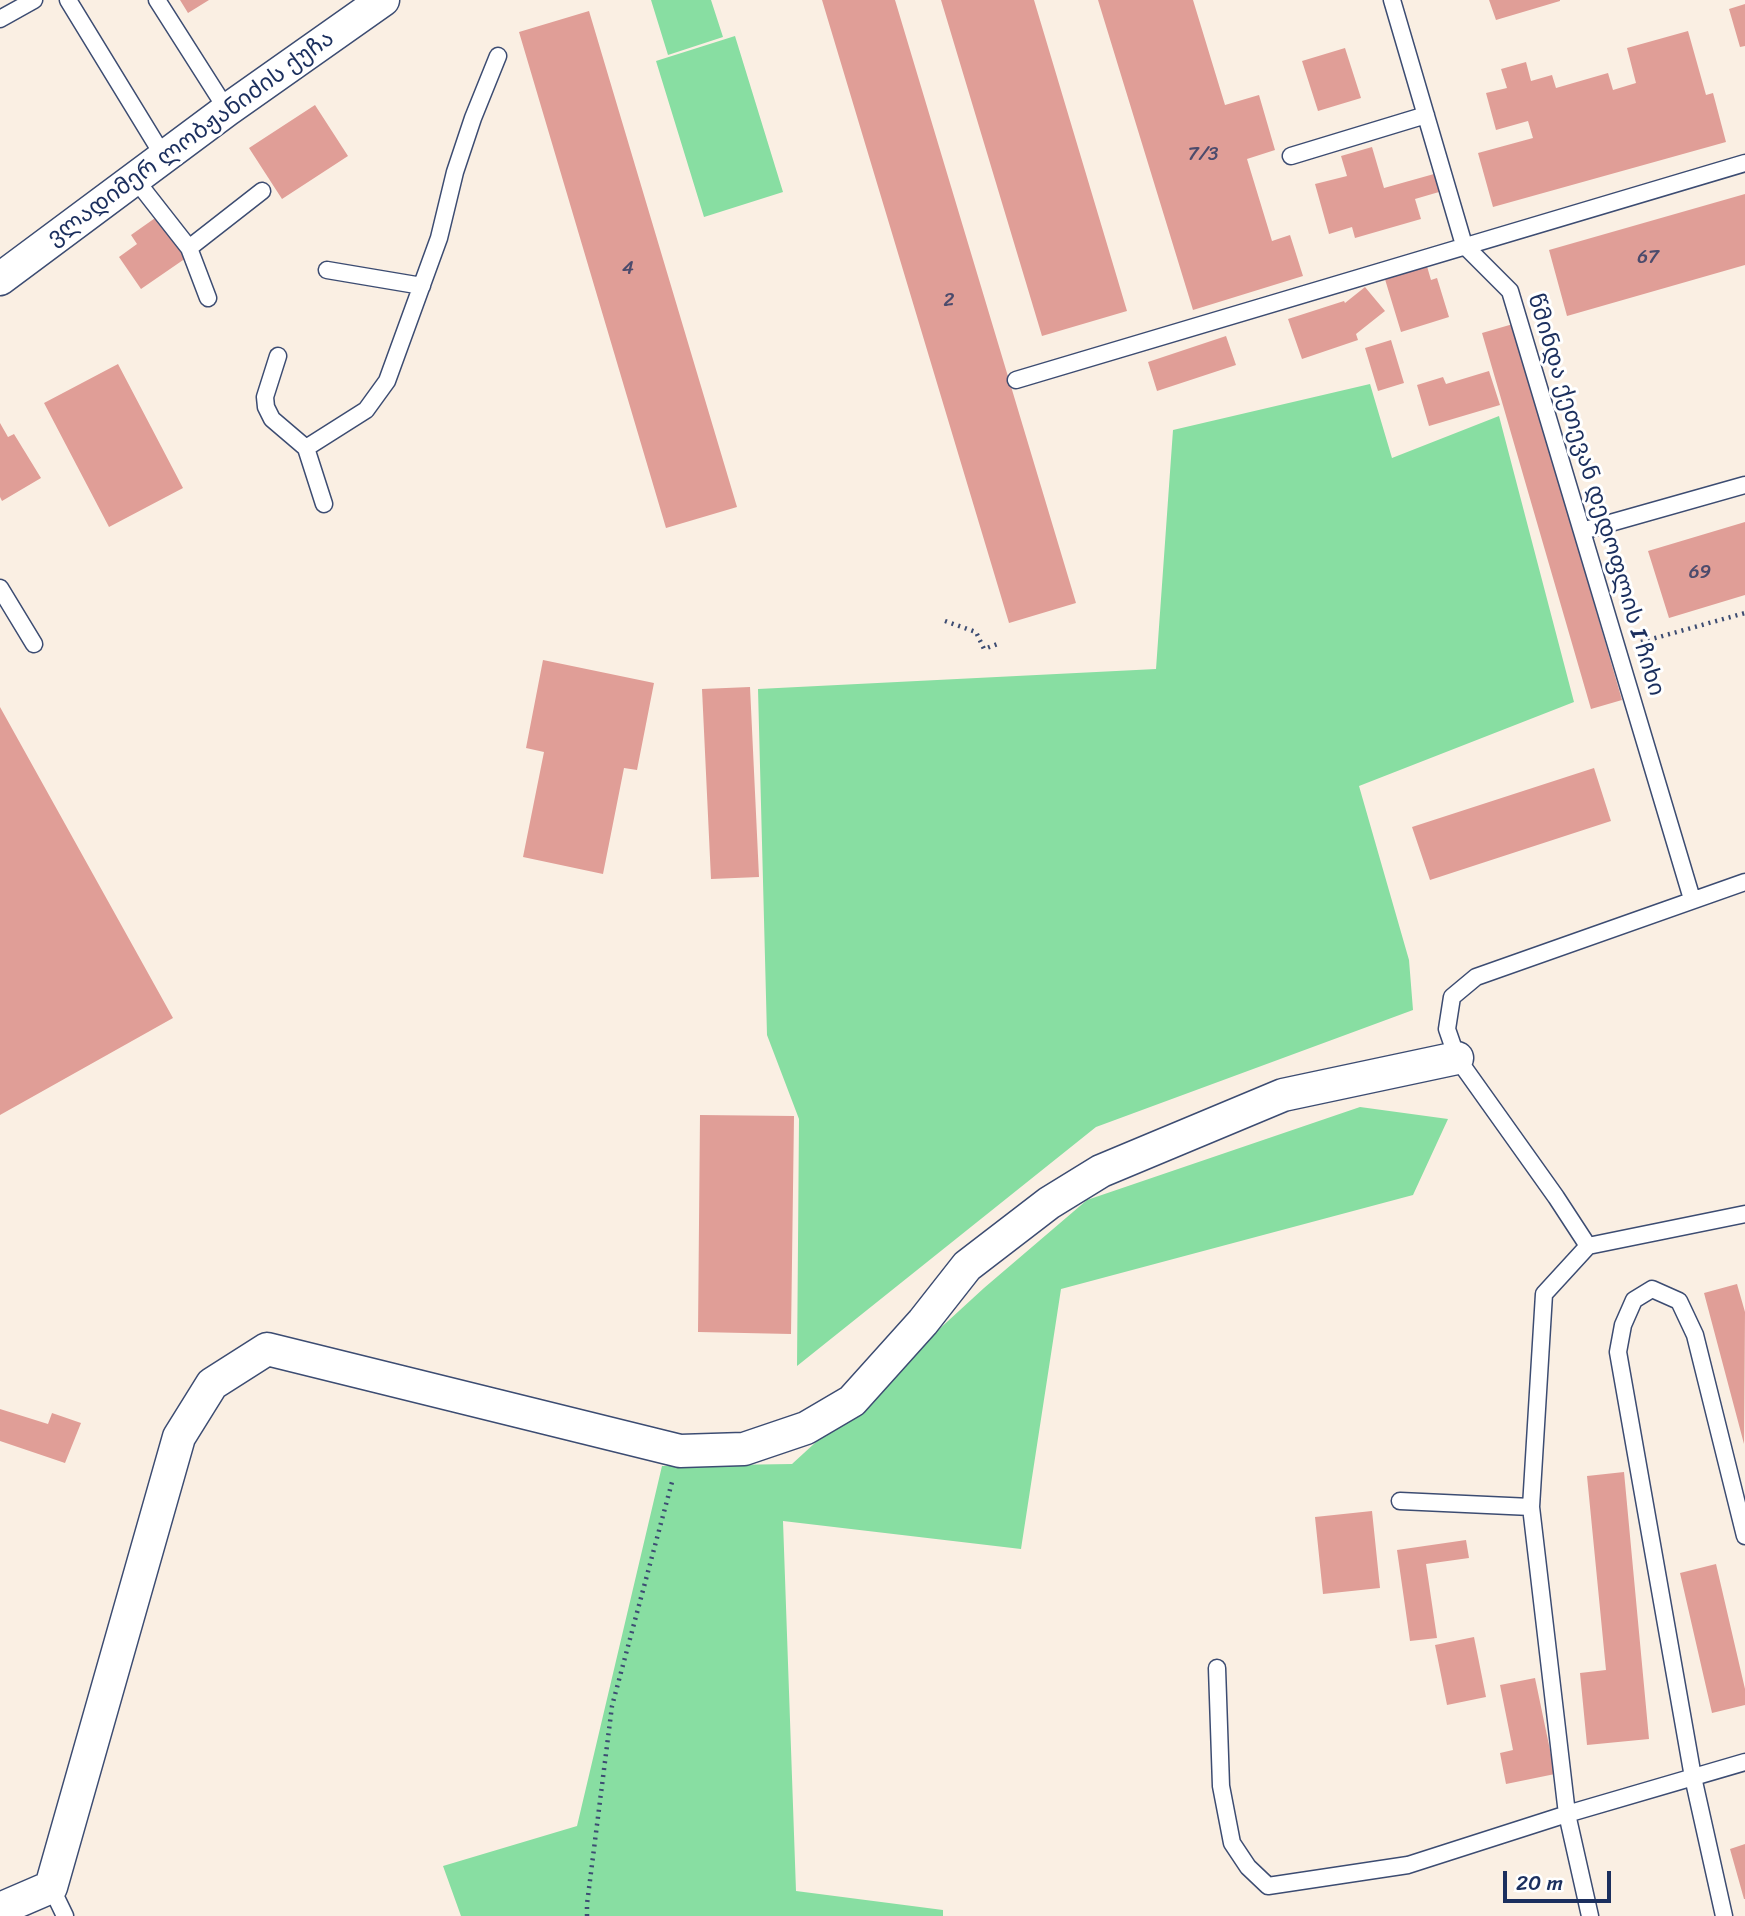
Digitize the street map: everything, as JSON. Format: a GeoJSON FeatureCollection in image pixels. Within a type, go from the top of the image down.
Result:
{"type":"FeatureCollection","features":[{"type":"Feature","properties":{"kind":"street","name":"ვლადიმერ ლობჟანიძის ქუჩა"},"geometry":{"type":"LineString","coordinates":[[0,279],[227,110],[383,0]]}},
{"type":"Feature","properties":{"kind":"street"},"geometry":{"type":"LineString","coordinates":[[0,1909],[51,1887],[179,1437],[212,1384],[267,1349],[680,1451],[744,1449],[806,1428],[852,1401],[923,1322],[967,1266],[1049,1203],[1101,1171],[1283,1094],[1457,1058]]}},
{"type":"Feature","properties":{"kind":"lane"},"geometry":{"type":"LineString","coordinates":[[0,19],[34,0]]}},
{"type":"Feature","properties":{"kind":"lane"},"geometry":{"type":"LineString","coordinates":[[68,0],[164,157]]}},
{"type":"Feature","properties":{"kind":"lane"},"geometry":{"type":"LineString","coordinates":[[157,0],[227,110]]}},
{"type":"Feature","properties":{"kind":"lane","name":"წმინდა ქეთევან დედოფლის I ჩიხი"},"geometry":{"type":"LineString","coordinates":[[1391,0],[1464,245],[1510,291],[1692,899]]}},
{"type":"Feature","properties":{"kind":"lane"},"geometry":{"type":"LineString","coordinates":[[306,448],[366,410],[387,381],[439,238],[455,172],[473,118],[498,56]]}},
{"type":"Feature","properties":{"kind":"lane"},"geometry":{"type":"LineString","coordinates":[[1291,156],[1426,115]]}},
{"type":"Feature","properties":{"kind":"lane"},"geometry":{"type":"LineString","coordinates":[[1016,380],[1745,163]]}},
{"type":"Feature","properties":{"kind":"lane"},"geometry":{"type":"LineString","coordinates":[[135,179],[189,248],[208,298]]}},
{"type":"Feature","properties":{"kind":"lane"},"geometry":{"type":"LineString","coordinates":[[189,248],[262,191]]}},
{"type":"Feature","properties":{"kind":"lane"},"geometry":{"type":"LineString","coordinates":[[327,270],[422,286]]}},
{"type":"Feature","properties":{"kind":"lane"},"geometry":{"type":"LineString","coordinates":[[278,356],[265,397],[266,407],[272,419],[306,448],[324,504]]}},
{"type":"Feature","properties":{"kind":"lane"},"geometry":{"type":"LineString","coordinates":[[1582,531],[1745,485]]}},
{"type":"Feature","properties":{"kind":"lane"},"geometry":{"type":"LineString","coordinates":[[0,588],[34,644]]}},
{"type":"Feature","properties":{"kind":"lane"},"geometry":{"type":"LineString","coordinates":[[1588,1247],[1556,1197],[1457,1058],[1447,1029],[1452,997],[1476,977],[1745,882]]}},
{"type":"Feature","properties":{"kind":"lane"},"geometry":{"type":"LineString","coordinates":[[1590,1916],[1566,1814],[1531,1507],[1545,1294],[1588,1247],[1745,1214]]}},
{"type":"Feature","properties":{"kind":"lane"},"geometry":{"type":"LineString","coordinates":[[1724,1916],[1693,1777],[1618,1352],[1623,1325],[1634,1300],[1653,1289],[1679,1301],[1695,1335],[1745,1536]]}},
{"type":"Feature","properties":{"kind":"lane"},"geometry":{"type":"LineString","coordinates":[[1400,1501],[1531,1507]]}},
{"type":"Feature","properties":{"kind":"lane"},"geometry":{"type":"LineString","coordinates":[[1217,1668],[1221,1786],[1232,1843],[1248,1867],[1268,1886],[1408,1865],[1566,1814],[1745,1762]]}},
{"type":"Feature","properties":{"kind":"lane"},"geometry":{"type":"LineString","coordinates":[[51,1887],[65,1916]]}},
{"type":"Feature","properties":{"kind":"path"},"geometry":{"type":"LineString","coordinates":[[1617,649],[1745,613]]}},
{"type":"Feature","properties":{"kind":"path"},"geometry":{"type":"LineString","coordinates":[[945,621],[976,632],[984,649],[1000,643]]}},
{"type":"Feature","properties":{"kind":"path"},"geometry":{"type":"LineString","coordinates":[[587,1916],[612,1706],[680,1451]]}},
{"type":"Feature","properties":{"kind":"green space"},"geometry":{"type":"Polygon","coordinates":[[[651,0],[711,0],[723,37],[668,55],[651,0]]]}},
{"type":"Feature","properties":{"kind":"green space"},"geometry":{"type":"Polygon","coordinates":[[[735,36],[783,192],[704,217],[656,61],[735,36]]]}},
{"type":"Feature","properties":{"kind":"green space"},"geometry":{"type":"Polygon","coordinates":[[[1370,384],[1392,458],[1499,416],[1574,702],[1359,786],[1409,960],[1413,1010],[1096,1127],[797,1366],[799,1119],[767,1035],[758,689],[1156,669],[1173,430],[1370,384]]]}},
{"type":"Feature","properties":{"kind":"green space"},"geometry":{"type":"Polygon","coordinates":[[[1360,1107],[1448,1119],[1413,1195],[1061,1289],[1021,1549],[783,1521],[796,1891],[943,1910],[943,1916],[461,1916],[443,1866],[577,1826],[662,1466],[792,1464],[984,1288],[1087,1200],[1360,1107]]]}},
{"type":"Feature","properties":{"kind":"building"},"geometry":{"type":"Polygon","coordinates":[[[180,0],[209,0],[188,13],[180,0]]]}},
{"type":"Feature","properties":{"kind":"building"},"geometry":{"type":"Polygon","coordinates":[[[822,0],[895,0],[1076,603],[1009,623],[822,0]]]}},
{"type":"Feature","properties":{"kind":"building"},"geometry":{"type":"Polygon","coordinates":[[[941,0],[1034,0],[1127,311],[1042,336],[941,0]]]}},
{"type":"Feature","properties":{"kind":"building"},"geometry":{"type":"Polygon","coordinates":[[[1098,0],[1193,0],[1225,105],[1259,95],[1275,150],[1247,159],[1272,241],[1290,235],[1303,276],[1193,310],[1098,0]]]}},
{"type":"Feature","properties":{"kind":"building"},"geometry":{"type":"Polygon","coordinates":[[[1489,0],[1560,0],[1560,1],[1496,20],[1489,0]]]}},
{"type":"Feature","properties":{"kind":"building"},"geometry":{"type":"Polygon","coordinates":[[[1745,4],[1745,46],[1740,47],[1729,9],[1745,4]]]}},
{"type":"Feature","properties":{"kind":"building"},"geometry":{"type":"Polygon","coordinates":[[[589,11],[737,507],[666,528],[519,32],[589,11]]]}},
{"type":"Feature","properties":{"kind":"building"},"geometry":{"type":"Polygon","coordinates":[[[1688,31],[1706,95],[1713,93],[1726,142],[1493,207],[1478,153],[1533,138],[1528,121],[1496,130],[1486,93],[1507,88],[1501,69],[1526,62],[1531,81],[1552,75],[1556,88],[1608,73],[1613,90],[1636,83],[1627,48],[1688,31]]]}},
{"type":"Feature","properties":{"kind":"building"},"geometry":{"type":"Polygon","coordinates":[[[1345,48],[1361,98],[1318,111],[1302,61],[1345,48]]]}},
{"type":"Feature","properties":{"kind":"building"},"geometry":{"type":"Polygon","coordinates":[[[315,105],[348,156],[282,199],[249,148],[315,105]]]}},
{"type":"Feature","properties":{"kind":"building"},"geometry":{"type":"Polygon","coordinates":[[[1372,147],[1384,188],[1434,174],[1439,192],[1415,199],[1421,219],[1355,238],[1352,227],[1329,234],[1315,184],[1347,176],[1341,156],[1372,147]]]}},
{"type":"Feature","properties":{"kind":"building"},"geometry":{"type":"Polygon","coordinates":[[[1745,194],[1745,265],[1567,316],[1549,250],[1745,194]]]}},
{"type":"Feature","properties":{"kind":"building"},"geometry":{"type":"Polygon","coordinates":[[[158,216],[186,258],[141,289],[119,257],[137,244],[131,235],[158,216]]]}},
{"type":"Feature","properties":{"kind":"building"},"geometry":{"type":"Polygon","coordinates":[[[1426,263],[1431,280],[1437,278],[1449,317],[1401,332],[1384,276],[1426,263]]]}},
{"type":"Feature","properties":{"kind":"building"},"geometry":{"type":"Polygon","coordinates":[[[1365,287],[1385,311],[1356,334],[1358,340],[1302,359],[1288,319],[1344,301],[1345,303],[1365,287]]]}},
{"type":"Feature","properties":{"kind":"building"},"geometry":{"type":"Polygon","coordinates":[[[1513,324],[1622,700],[1591,709],[1482,333],[1513,324]]]}},
{"type":"Feature","properties":{"kind":"building"},"geometry":{"type":"Polygon","coordinates":[[[1226,336],[1236,365],[1157,391],[1148,362],[1226,336]]]}},
{"type":"Feature","properties":{"kind":"building"},"geometry":{"type":"Polygon","coordinates":[[[1391,340],[1404,383],[1378,391],[1365,348],[1391,340]]]}},
{"type":"Feature","properties":{"kind":"building"},"geometry":{"type":"Polygon","coordinates":[[[118,364],[183,488],[109,527],[44,403],[118,364]]]}},
{"type":"Feature","properties":{"kind":"building"},"geometry":{"type":"Polygon","coordinates":[[[1489,371],[1500,405],[1429,426],[1417,385],[1443,377],[1446,384],[1489,371]]]}},
{"type":"Feature","properties":{"kind":"building"},"geometry":{"type":"Polygon","coordinates":[[[0,423],[8,437],[14,434],[41,478],[2,501],[0,497],[0,423]]]}},
{"type":"Feature","properties":{"kind":"building"},"geometry":{"type":"Polygon","coordinates":[[[1745,522],[1745,595],[1669,618],[1648,551],[1745,522]]]}},
{"type":"Feature","properties":{"kind":"building"},"geometry":{"type":"Polygon","coordinates":[[[543,660],[654,683],[637,770],[624,768],[603,874],[523,857],[544,752],[526,748],[543,660]]]}},
{"type":"Feature","properties":{"kind":"building"},"geometry":{"type":"Polygon","coordinates":[[[750,687],[759,877],[711,879],[702,689],[750,687]]]}},
{"type":"Feature","properties":{"kind":"building"},"geometry":{"type":"Polygon","coordinates":[[[0,707],[173,1018],[0,1115],[0,707]]]}},
{"type":"Feature","properties":{"kind":"building"},"geometry":{"type":"Polygon","coordinates":[[[1594,768],[1611,821],[1430,880],[1412,827],[1594,768]]]}},
{"type":"Feature","properties":{"kind":"building"},"geometry":{"type":"Polygon","coordinates":[[[700,1115],[794,1116],[791,1334],[698,1332],[700,1115]]]}},
{"type":"Feature","properties":{"kind":"building"},"geometry":{"type":"Polygon","coordinates":[[[1737,1284],[1745,1312],[1744,1444],[1704,1293],[1737,1284]]]}},
{"type":"Feature","properties":{"kind":"building"},"geometry":{"type":"Polygon","coordinates":[[[0,1409],[48,1424],[52,1413],[81,1423],[65,1463],[0,1441],[0,1409]]]}},
{"type":"Feature","properties":{"kind":"building"},"geometry":{"type":"Polygon","coordinates":[[[1624,1472],[1649,1739],[1587,1745],[1580,1673],[1606,1670],[1587,1476],[1624,1472]]]}},
{"type":"Feature","properties":{"kind":"building"},"geometry":{"type":"Polygon","coordinates":[[[1372,1511],[1380,1588],[1323,1594],[1315,1517],[1372,1511]]]}},
{"type":"Feature","properties":{"kind":"building"},"geometry":{"type":"Polygon","coordinates":[[[1466,1540],[1469,1558],[1426,1564],[1437,1638],[1410,1641],[1397,1550],[1466,1540]]]}},
{"type":"Feature","properties":{"kind":"building"},"geometry":{"type":"Polygon","coordinates":[[[1716,1564],[1745,1689],[1745,1705],[1712,1713],[1680,1573],[1716,1564]]]}},
{"type":"Feature","properties":{"kind":"building"},"geometry":{"type":"Polygon","coordinates":[[[1474,1637],[1486,1697],[1447,1705],[1435,1645],[1474,1637]]]}},
{"type":"Feature","properties":{"kind":"building"},"geometry":{"type":"Polygon","coordinates":[[[1535,1678],[1555,1774],[1506,1784],[1500,1753],[1513,1750],[1500,1685],[1535,1678]]]}},
{"type":"Feature","properties":{"kind":"building"},"geometry":{"type":"Polygon","coordinates":[[[1745,1844],[1745,1899],[1744,1899],[1730,1849],[1745,1844]]]}}]}
